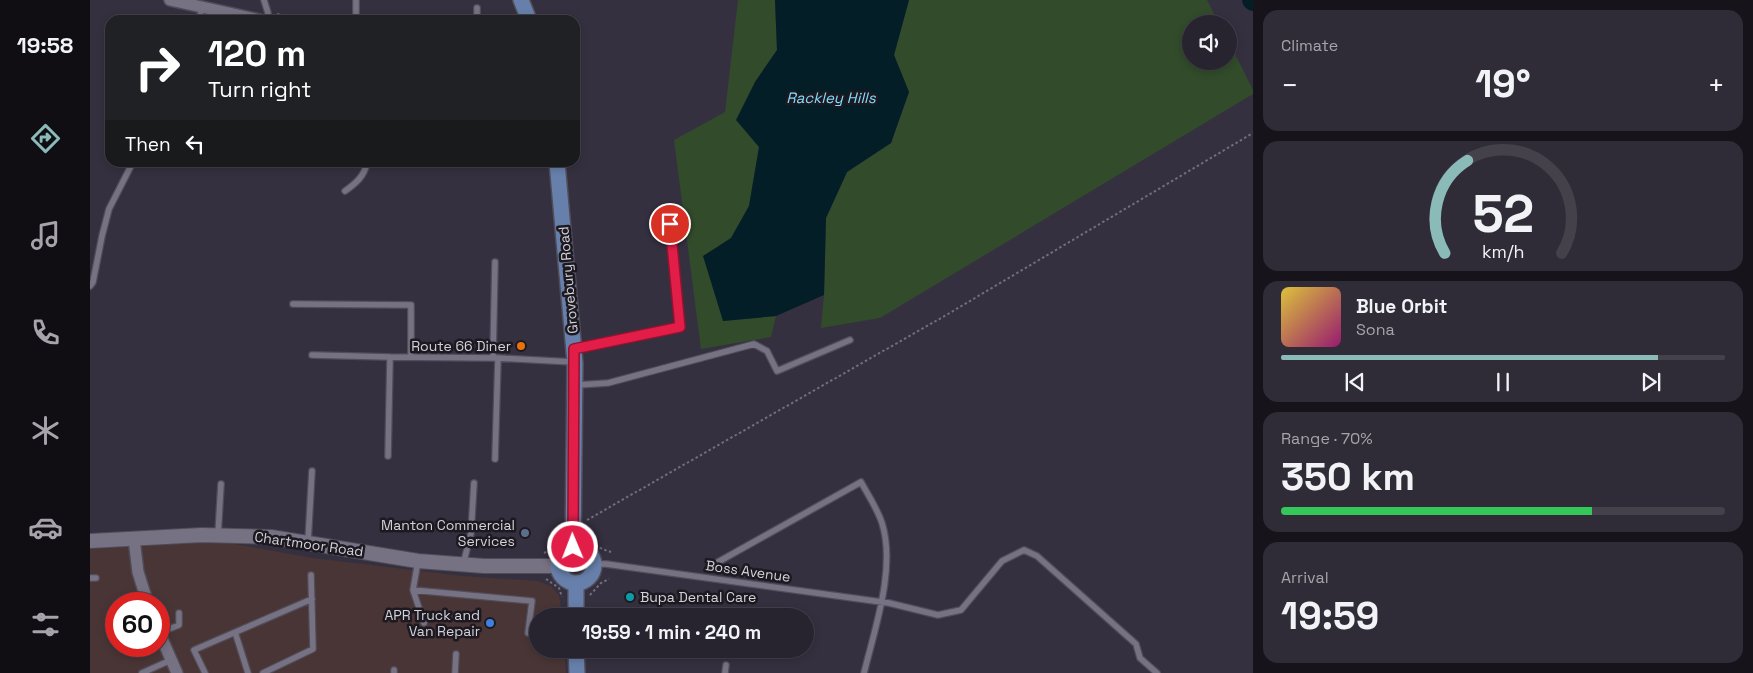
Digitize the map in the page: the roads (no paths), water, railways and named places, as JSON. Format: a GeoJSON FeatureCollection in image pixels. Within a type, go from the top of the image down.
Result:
{"type":"FeatureCollection","features":[{"type":"Feature","properties":{"kind":"main road"},"geometry":{"type":"LineString","coordinates":[[521,0],[527,15]]}},
{"type":"Feature","properties":{"kind":"main road","name":"Grovebury Road"},"geometry":{"type":"LineString","coordinates":[[557,167],[575,385],[567,543]]}},
{"type":"Feature","properties":{"kind":"main road"},"geometry":{"type":"LineString","coordinates":[[567,543],[583,547],[592,556],[594,564],[590,576],[586,580],[576,583],[562,576],[558,566],[567,543]]}},
{"type":"Feature","properties":{"kind":"main road"},"geometry":{"type":"LineString","coordinates":[[576,583],[576,608]]}},
{"type":"Feature","properties":{"kind":"main road"},"geometry":{"type":"LineString","coordinates":[[576,658],[577,673]]}},
{"type":"Feature","properties":{"kind":"street"},"geometry":{"type":"LineString","coordinates":[[170,0],[207,6],[241,15]]}},
{"type":"Feature","properties":{"kind":"street","name":"Chartmoor Road"},"geometry":{"type":"LineString","coordinates":[[90,541],[202,534],[271,537],[418,561],[463,565],[558,566]]}},
{"type":"Feature","properties":{"kind":"street"},"geometry":{"type":"LineString","coordinates":[[134,539],[138,572],[144,592]]}},
{"type":"Feature","properties":{"kind":"street"},"geometry":{"type":"LineString","coordinates":[[170,657],[177,673]]}},
{"type":"Feature","properties":{"kind":"lane"},"geometry":{"type":"LineString","coordinates":[[264,0],[267,15]]}},
{"type":"Feature","properties":{"kind":"lane"},"geometry":{"type":"LineString","coordinates":[[356,0],[356,15]]}},
{"type":"Feature","properties":{"kind":"lane"},"geometry":{"type":"LineString","coordinates":[[202,15],[207,6]]}},
{"type":"Feature","properties":{"kind":"lane"},"geometry":{"type":"LineString","coordinates":[[477,8],[477,15]]}},
{"type":"Feature","properties":{"kind":"lane"},"geometry":{"type":"LineString","coordinates":[[90,286],[93,282],[109,209],[130,167]]}},
{"type":"Feature","properties":{"kind":"lane"},"geometry":{"type":"LineString","coordinates":[[345,191],[353,186],[366,171],[366,167]]}},
{"type":"Feature","properties":{"kind":"lane"},"geometry":{"type":"LineString","coordinates":[[312,355],[495,358],[574,356],[680,327],[668,206]]}},
{"type":"Feature","properties":{"kind":"lane"},"geometry":{"type":"LineString","coordinates":[[495,262],[495,460]]}},
{"type":"Feature","properties":{"kind":"lane"},"geometry":{"type":"LineString","coordinates":[[293,304],[411,305],[411,357]]}},
{"type":"Feature","properties":{"kind":"lane"},"geometry":{"type":"LineString","coordinates":[[575,385],[608,383],[754,344],[767,351],[777,371],[850,340]]}},
{"type":"Feature","properties":{"kind":"lane"},"geometry":{"type":"LineString","coordinates":[[388,456],[390,357]]}},
{"type":"Feature","properties":{"kind":"lane"},"geometry":{"type":"LineString","coordinates":[[308,542],[312,471]]}},
{"type":"Feature","properties":{"kind":"lane"},"geometry":{"type":"LineString","coordinates":[[718,562],[861,482],[873,504],[884,533],[886,569],[881,602],[864,673]]}},
{"type":"Feature","properties":{"kind":"lane"},"geometry":{"type":"LineString","coordinates":[[218,535],[222,484]]}},
{"type":"Feature","properties":{"kind":"lane"},"geometry":{"type":"LineString","coordinates":[[463,565],[470,533],[474,484]]}},
{"type":"Feature","properties":{"kind":"lane","name":"Boss Avenue"},"geometry":{"type":"LineString","coordinates":[[594,564],[606,564],[881,602],[938,614],[960,610],[1002,561],[1024,550],[1037,556],[1136,644],[1140,658],[1157,673]]}},
{"type":"Feature","properties":{"kind":"lane"},"geometry":{"type":"LineString","coordinates":[[418,561],[413,590],[424,623]]}},
{"type":"Feature","properties":{"kind":"lane"},"geometry":{"type":"LineString","coordinates":[[263,673],[313,649],[311,575]]}},
{"type":"Feature","properties":{"kind":"lane"},"geometry":{"type":"LineString","coordinates":[[413,590],[532,601],[528,633]]}},
{"type":"Feature","properties":{"kind":"lane"},"geometry":{"type":"LineString","coordinates":[[205,673],[194,650],[312,599]]}},
{"type":"Feature","properties":{"kind":"lane"},"geometry":{"type":"LineString","coordinates":[[170,628],[179,625],[179,613]]}},
{"type":"Feature","properties":{"kind":"lane"},"geometry":{"type":"LineString","coordinates":[[235,632],[248,673]]}},
{"type":"Feature","properties":{"kind":"lane"},"geometry":{"type":"LineString","coordinates":[[455,673],[456,654]]}},
{"type":"Feature","properties":{"kind":"lane"},"geometry":{"type":"LineString","coordinates":[[142,673],[171,660]]}},
{"type":"Feature","properties":{"kind":"lane"},"geometry":{"type":"LineString","coordinates":[[725,673],[726,665]]}},
{"type":"Feature","properties":{"kind":"water","name":"Rackley Hills"},"geometry":{"type":"Polygon","coordinates":[[[775,0],[909,0],[894,55],[909,92],[891,143],[847,172],[826,218],[824,295],[776,316],[723,321],[703,256],[731,238],[749,206],[759,147],[736,120],[755,82],[777,50],[775,0]]]}},
{"type":"Feature","properties":{"kind":"place","name":"Route 66 Diner"},"geometry":{"type":"Point","coordinates":[521,346]}},
{"type":"Feature","properties":{"kind":"place","name":"Manton Commercial Services"},"geometry":{"type":"Point","coordinates":[525,533]}},
{"type":"Feature","properties":{"kind":"place","name":"Bupa Dental Care"},"geometry":{"type":"Point","coordinates":[630,597]}},
{"type":"Feature","properties":{"kind":"place","name":"APR Truck and Van Repair"},"geometry":{"type":"Point","coordinates":[490,623]}}]}
